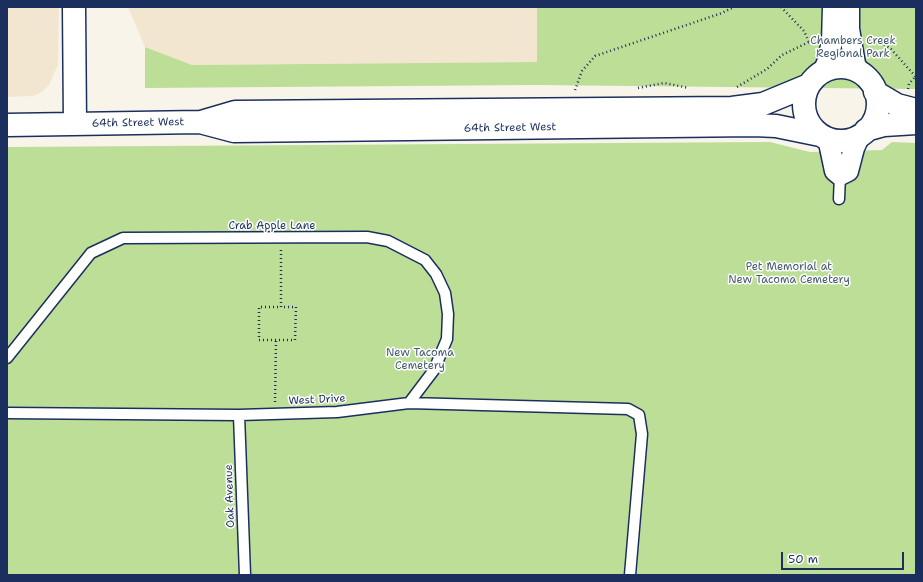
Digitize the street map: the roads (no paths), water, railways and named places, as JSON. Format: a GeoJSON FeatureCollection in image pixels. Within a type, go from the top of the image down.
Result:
{"type":"FeatureCollection","features":[{"type":"Feature","properties":{"kind":"street"},"geometry":{"type":"LineString","coordinates":[[74,7],[75,124]]}},
{"type":"Feature","properties":{"kind":"street"},"geometry":{"type":"LineString","coordinates":[[816,78],[843,67],[859,72],[865,76],[875,92],[878,106],[875,117],[854,148],[848,171],[840,175],[835,171],[824,137],[808,122],[804,110],[804,101],[816,78],[827,63],[832,42],[833,7]]}},
{"type":"Feature","properties":{"kind":"street"},"geometry":{"type":"LineString","coordinates":[[849,7],[850,35],[855,64],[859,72]]}},
{"type":"Feature","properties":{"kind":"street","name":"64th Street West"},"geometry":{"type":"LineString","coordinates":[[7,125],[200,122],[235,112],[732,108],[763,104],[816,78]]}},
{"type":"Feature","properties":{"kind":"street"},"geometry":{"type":"LineString","coordinates":[[875,92],[884,99],[897,105],[916,110]]}},
{"type":"Feature","properties":{"kind":"street","name":"64th Street West"},"geometry":{"type":"LineString","coordinates":[[200,122],[234,131],[754,125],[776,126],[824,137]]}},
{"type":"Feature","properties":{"kind":"street"},"geometry":{"type":"LineString","coordinates":[[824,137],[847,140],[884,125],[916,123]]}},
{"type":"Feature","properties":{"kind":"lane"},"geometry":{"type":"LineString","coordinates":[[839,199],[840,175]]}},
{"type":"Feature","properties":{"kind":"lane","name":"Crab Apple Lane"},"geometry":{"type":"LineString","coordinates":[[7,358],[91,253],[123,238],[367,237],[388,241],[425,260],[436,274],[445,293],[448,314],[447,339],[434,370],[409,403]]}},
{"type":"Feature","properties":{"kind":"lane","name":"West Drive"},"geometry":{"type":"LineString","coordinates":[[7,414],[239,415],[337,412],[409,403],[628,409],[639,416],[642,434],[630,575]]}},
{"type":"Feature","properties":{"kind":"lane","name":"Oak Avenue"},"geometry":{"type":"LineString","coordinates":[[239,415],[245,575]]}},
{"type":"Feature","properties":{"kind":"park label","name":"Chambers Creek Regional Park"},"geometry":{"type":"Point","coordinates":[853,47]}},
{"type":"Feature","properties":{"kind":"park label","name":"Pet Memorial at New Tacoma Cemetery"},"geometry":{"type":"Point","coordinates":[789,273]}},
{"type":"Feature","properties":{"kind":"park label","name":"New Tacoma Cemetery"},"geometry":{"type":"Point","coordinates":[420,359]}}]}
